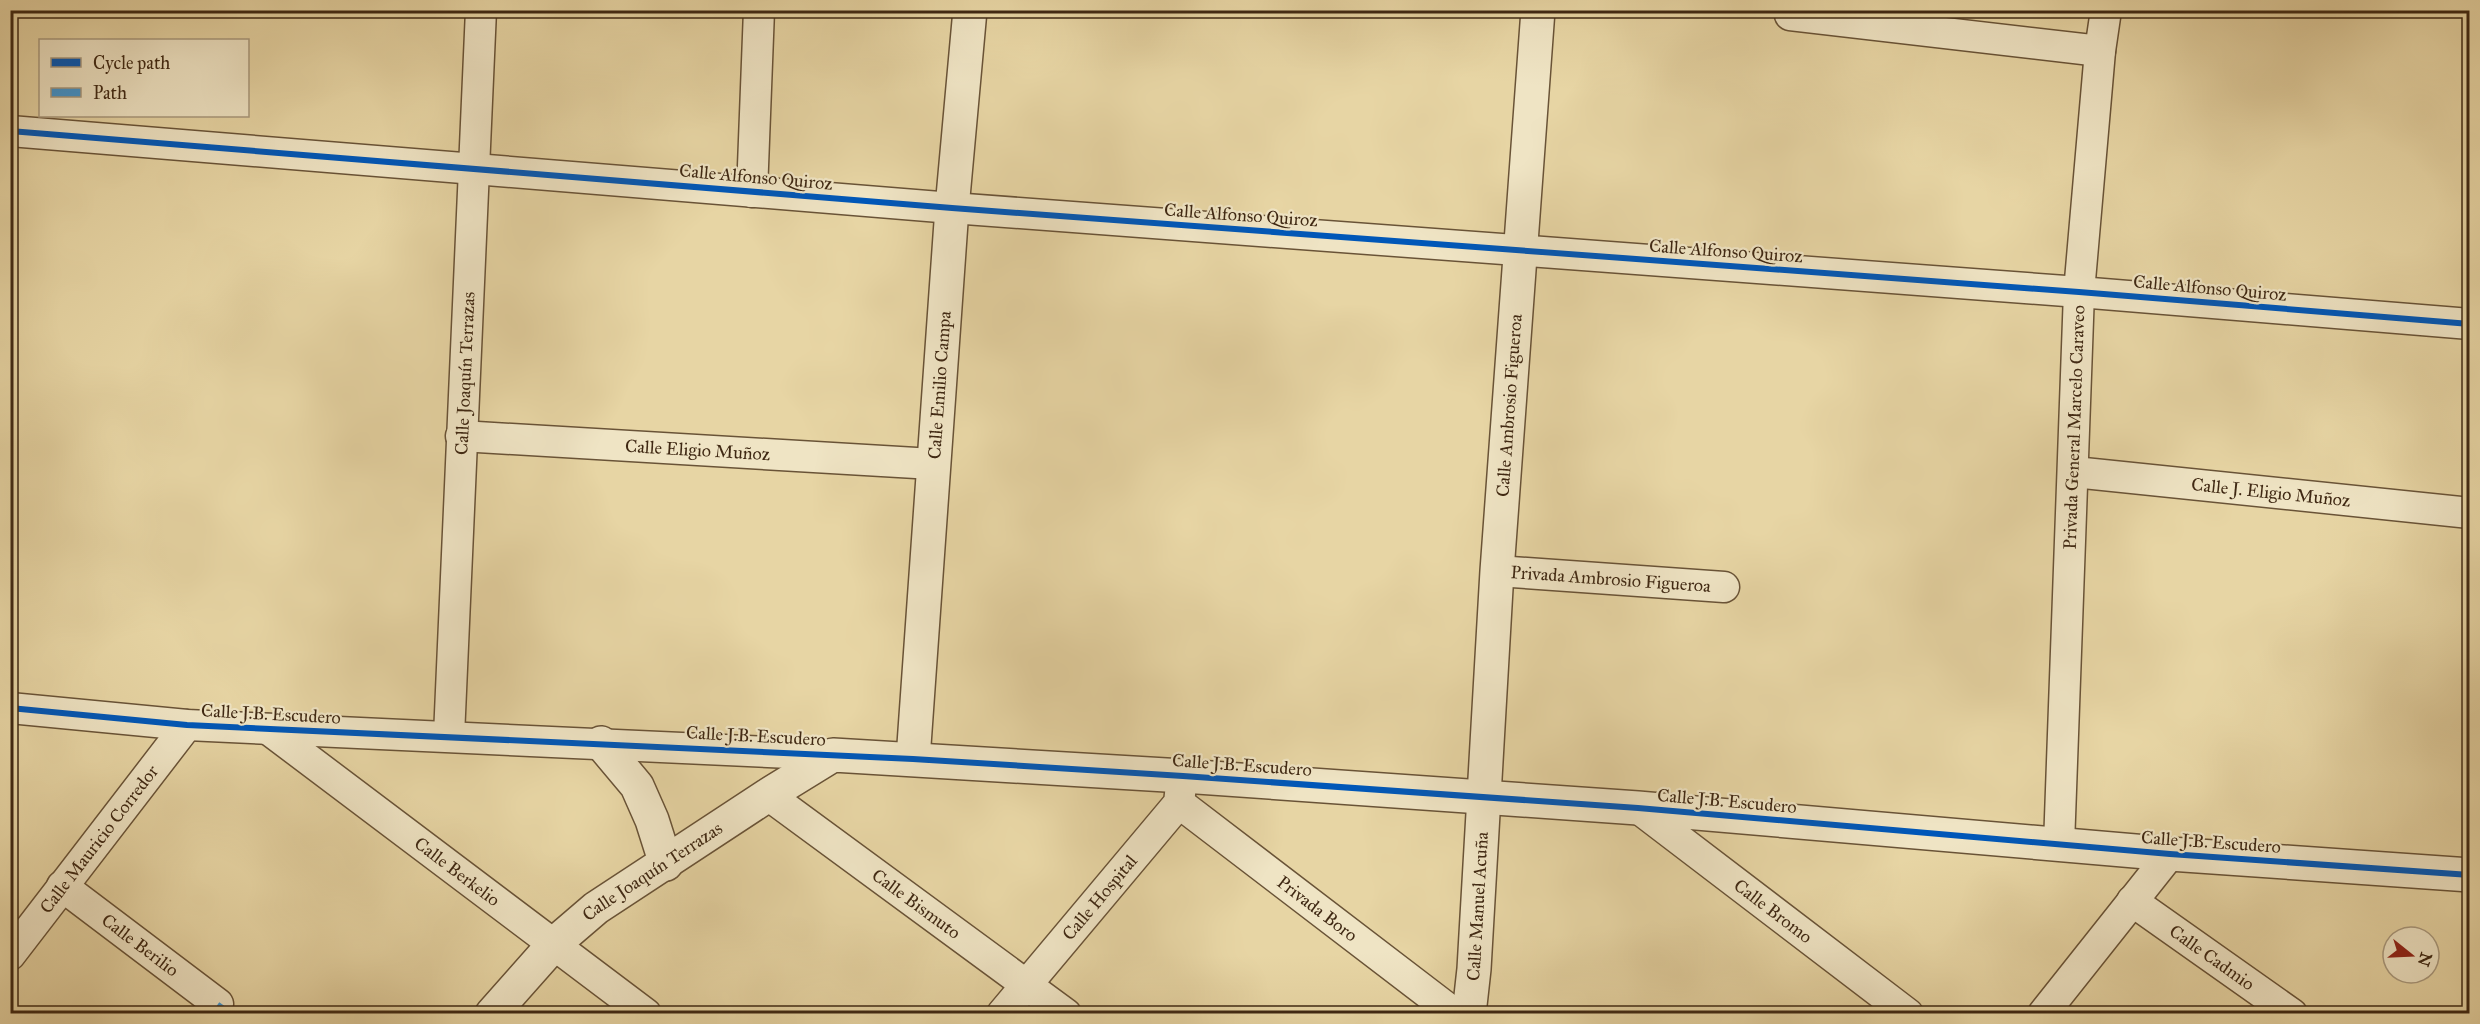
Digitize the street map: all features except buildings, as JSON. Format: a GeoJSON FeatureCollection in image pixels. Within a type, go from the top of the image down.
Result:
{"type":"FeatureCollection","features":[{"type":"Feature","properties":{"kind":"street","name":"Calle Joaquín Terrazas"},"geometry":{"type":"LineString","coordinates":[[449,736],[481,10]]}},
{"type":"Feature","properties":{"kind":"street"},"geometry":{"type":"LineString","coordinates":[[752,192],[759,10]]}},
{"type":"Feature","properties":{"kind":"street","name":"Calle Emilio Campa"},"geometry":{"type":"LineString","coordinates":[[914,759],[952,208],[970,10]]}},
{"type":"Feature","properties":{"kind":"street","name":"Calle Ambrosio Figueroa"},"geometry":{"type":"LineString","coordinates":[[1484,798],[1497,571],[1539,10]]}},
{"type":"Feature","properties":{"kind":"street","name":"Privada General Marcelo Caraveo"},"geometry":{"type":"LineString","coordinates":[[2059,845],[2079,292],[2100,51],[2106,10]]}},
{"type":"Feature","properties":{"kind":"street"},"geometry":{"type":"LineString","coordinates":[[1790,15],[2100,51]]}},
{"type":"Feature","properties":{"kind":"street","name":"Calle Alfonso Quiroz"},"geometry":{"type":"LineString","coordinates":[[10,131],[952,208],[2079,292],[2469,324]]}},
{"type":"Feature","properties":{"kind":"street","name":"Calle Eligio Muñoz"},"geometry":{"type":"LineString","coordinates":[[461,436],[933,464]]}},
{"type":"Feature","properties":{"kind":"street","name":"Calle J. Eligio Muñoz"},"geometry":{"type":"LineString","coordinates":[[2074,472],[2469,513]]}},
{"type":"Feature","properties":{"kind":"street","name":"Privada Ambrosio Figueroa"},"geometry":{"type":"LineString","coordinates":[[1497,571],[1724,587]]}},
{"type":"Feature","properties":{"kind":"street","name":"Calle J.B. Escudero"},"geometry":{"type":"LineString","coordinates":[[10,708],[187,725],[914,759],[1181,789],[1484,798],[1638,808],[2170,854],[2469,875]]}},
{"type":"Feature","properties":{"kind":"street","name":"Calle Mauricio Corredor"},"geometry":{"type":"LineString","coordinates":[[10,955],[187,725]]}},
{"type":"Feature","properties":{"kind":"street","name":"Calle Berkelio"},"geometry":{"type":"LineString","coordinates":[[268,729],[646,1014]]}},
{"type":"Feature","properties":{"kind":"street"},"geometry":{"type":"LineString","coordinates":[[601,743],[637,786],[652,820],[666,864]]}},
{"type":"Feature","properties":{"kind":"street","name":"Calle Joaquín Terrazas"},"geometry":{"type":"LineString","coordinates":[[492,1014],[554,944],[596,908],[833,755]]}},
{"type":"Feature","properties":{"kind":"street","name":"Calle Hospital"},"geometry":{"type":"LineString","coordinates":[[1002,1014],[1181,789]]}},
{"type":"Feature","properties":{"kind":"street","name":"Privada Boro"},"geometry":{"type":"LineString","coordinates":[[1181,789],[1455,1014]]}},
{"type":"Feature","properties":{"kind":"street","name":"Calle Bismuto"},"geometry":{"type":"LineString","coordinates":[[768,795],[1066,1014]]}},
{"type":"Feature","properties":{"kind":"street","name":"Calle Manuel Acuña"},"geometry":{"type":"LineString","coordinates":[[1469,1014],[1474,969],[1484,798]]}},
{"type":"Feature","properties":{"kind":"street","name":"Calle Bromo"},"geometry":{"type":"LineString","coordinates":[[1638,808],[1908,1014]]}},
{"type":"Feature","properties":{"kind":"street"},"geometry":{"type":"LineString","coordinates":[[2043,1014],[2170,854]]}},
{"type":"Feature","properties":{"kind":"street","name":"Calle Berilio"},"geometry":{"type":"LineString","coordinates":[[62,886],[218,1004]]}},
{"type":"Feature","properties":{"kind":"street","name":"Calle Cadmio"},"geometry":{"type":"LineString","coordinates":[[2132,901],[2292,1014]]}},
{"type":"Feature","properties":{"kind":"marked path"},"geometry":{"type":"LineString","coordinates":[[218,1004],[232,1014]]}},
{"type":"Feature","properties":{"kind":"cycle path"},"geometry":{"type":"LineString","coordinates":[[10,131],[952,208],[2079,292],[2470,324]]}},
{"type":"Feature","properties":{"kind":"cycle path"},"geometry":{"type":"LineString","coordinates":[[10,708],[187,725],[913,759],[1183,776],[1638,808],[2170,854],[2470,875]]}}]}
